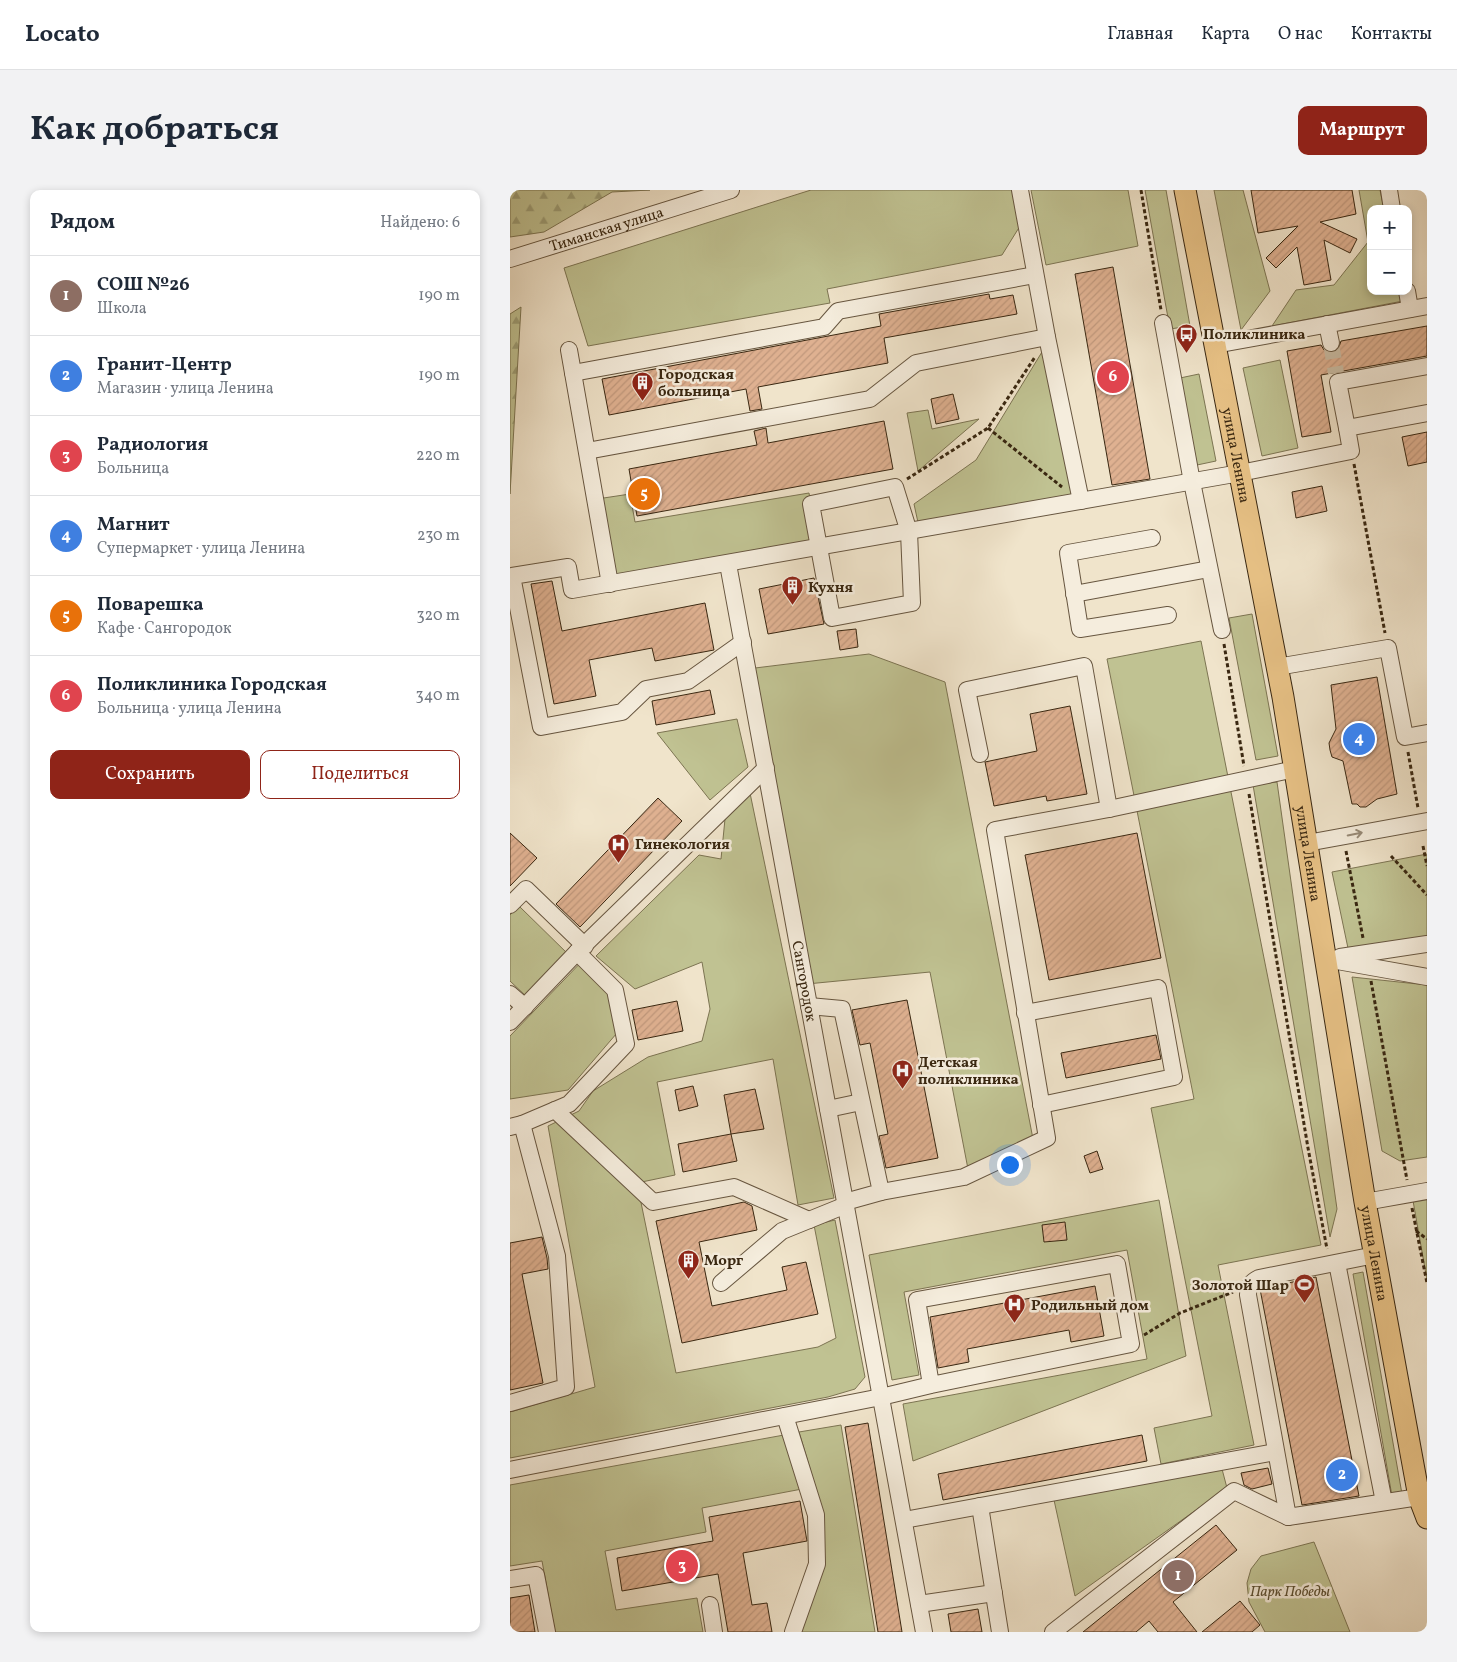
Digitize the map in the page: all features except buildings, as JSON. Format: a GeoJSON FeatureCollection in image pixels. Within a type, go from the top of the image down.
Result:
{"type":"FeatureCollection","features":[{"type":"Feature","properties":{"kind":"main road","name":"улица Ленина"},"geometry":{"type":"LineString","coordinates":[[1185,190],[1277,667],[1365,1202],[1419,1497],[1427,1518]]}},
{"type":"Feature","properties":{"kind":"street","name":"Тиманская улица"},"geometry":{"type":"LineString","coordinates":[[510,259],[731,190]]}},
{"type":"Feature","properties":{"kind":"street"},"geometry":{"type":"LineString","coordinates":[[1020,190],[1047,337],[1081,502]]}},
{"type":"Feature","properties":{"kind":"street"},"geometry":{"type":"LineString","coordinates":[[1389,190],[1391,205]]}},
{"type":"Feature","properties":{"kind":"street"},"geometry":{"type":"LineString","coordinates":[[573,372],[824,327],[838,311],[1035,275]]}},
{"type":"Feature","properties":{"kind":"street"},"geometry":{"type":"LineString","coordinates":[[1408,295],[1410,309]]}},
{"type":"Feature","properties":{"kind":"street"},"geometry":{"type":"LineString","coordinates":[[1215,345],[1427,306]]}},
{"type":"Feature","properties":{"kind":"street"},"geometry":{"type":"LineString","coordinates":[[1163,323],[1192,482],[1222,630]]}},
{"type":"Feature","properties":{"kind":"street"},"geometry":{"type":"LineString","coordinates":[[1328,324],[1331,343]]}},
{"type":"Feature","properties":{"kind":"street"},"geometry":{"type":"LineString","coordinates":[[587,451],[870,399],[916,363],[1047,337]]}},
{"type":"Feature","properties":{"kind":"street"},"geometry":{"type":"LineString","coordinates":[[570,350],[610,584]]}},
{"type":"Feature","properties":{"kind":"street"},"geometry":{"type":"LineString","coordinates":[[743,642],[688,681],[646,689],[622,712],[541,726],[512,576],[568,567],[572,590],[1081,502],[1351,451],[1337,377],[1427,366]]}},
{"type":"Feature","properties":{"kind":"street"},"geometry":{"type":"LineString","coordinates":[[1347,428],[1427,413]]}},
{"type":"Feature","properties":{"kind":"street"},"geometry":{"type":"LineString","coordinates":[[895,487],[909,532],[912,603],[832,618],[811,504],[895,487]]}},
{"type":"Feature","properties":{"kind":"street"},"geometry":{"type":"LineString","coordinates":[[1152,538],[1068,553],[1080,628],[1168,615]]}},
{"type":"Feature","properties":{"kind":"street","name":"Сангородок"},"geometry":{"type":"LineString","coordinates":[[728,564],[924,1632]]}},
{"type":"Feature","properties":{"kind":"street"},"geometry":{"type":"LineString","coordinates":[[1074,594],[1209,569]]}},
{"type":"Feature","properties":{"kind":"street"},"geometry":{"type":"LineString","coordinates":[[1277,667],[1388,648],[1406,737],[1427,733]]}},
{"type":"Feature","properties":{"kind":"street"},"geometry":{"type":"LineString","coordinates":[[980,754],[967,690],[1084,666],[1109,809]]}},
{"type":"Feature","properties":{"kind":"street"},"geometry":{"type":"LineString","coordinates":[[510,1022],[581,949],[766,768]]}},
{"type":"Feature","properties":{"kind":"street"},"geometry":{"type":"LineString","coordinates":[[720,1283],[782,1231],[846,1204],[881,1192],[964,1177],[1047,1138],[995,830],[1109,809],[1294,769]]}},
{"type":"Feature","properties":{"kind":"street"},"geometry":{"type":"LineString","coordinates":[[1307,843],[1424,821]]}},
{"type":"Feature","properties":{"kind":"street"},"geometry":{"type":"LineString","coordinates":[[510,906],[526,889],[581,949],[615,990],[626,1044],[569,1104],[516,1125],[557,1256],[566,1387],[510,1403]]}},
{"type":"Feature","properties":{"kind":"street"},"geometry":{"type":"LineString","coordinates":[[1367,960],[1427,944]]}},
{"type":"Feature","properties":{"kind":"street"},"geometry":{"type":"LineString","coordinates":[[1326,959],[1367,960],[1427,977]]}},
{"type":"Feature","properties":{"kind":"street"},"geometry":{"type":"LineString","coordinates":[[1026,1013],[1158,988],[1174,1077],[1042,1105]]}},
{"type":"Feature","properties":{"kind":"street"},"geometry":{"type":"LineString","coordinates":[[510,994],[525,1007]]}},
{"type":"Feature","properties":{"kind":"street"},"geometry":{"type":"LineString","coordinates":[[810,1006],[842,1009],[881,1192]]}},
{"type":"Feature","properties":{"kind":"street"},"geometry":{"type":"LineString","coordinates":[[828,1109],[861,1102]]}},
{"type":"Feature","properties":{"kind":"street"},"geometry":{"type":"LineString","coordinates":[[555,1110],[654,1202],[734,1187],[809,1220]]}},
{"type":"Feature","properties":{"kind":"street"},"geometry":{"type":"LineString","coordinates":[[1365,1202],[1427,1191]]}},
{"type":"Feature","properties":{"kind":"street"},"geometry":{"type":"LineString","coordinates":[[1288,1517],[1248,1295],[1249,1286],[1254,1280],[1259,1278],[1375,1255]]}},
{"type":"Feature","properties":{"kind":"street"},"geometry":{"type":"LineString","coordinates":[[510,1470],[881,1398],[931,1385],[1131,1344],[1117,1264],[917,1300],[931,1385]]}},
{"type":"Feature","properties":{"kind":"street"},"geometry":{"type":"LineString","coordinates":[[1333,1264],[1384,1502]]}},
{"type":"Feature","properties":{"kind":"street"},"geometry":{"type":"LineString","coordinates":[[785,1416],[816,1515],[817,1564],[793,1632]]}},
{"type":"Feature","properties":{"kind":"street"},"geometry":{"type":"LineString","coordinates":[[904,1520],[1275,1452]]}},
{"type":"Feature","properties":{"kind":"street"},"geometry":{"type":"LineString","coordinates":[[1053,1632],[1234,1491],[1288,1517],[1419,1497]]}},
{"type":"Feature","properties":{"kind":"street"},"geometry":{"type":"LineString","coordinates":[[980,1506],[1000,1632]]}},
{"type":"Feature","properties":{"kind":"street"},"geometry":{"type":"LineString","coordinates":[[510,1579],[536,1575],[547,1632]]}},
{"type":"Feature","properties":{"kind":"street"},"geometry":{"type":"LineString","coordinates":[[919,1604],[994,1593]]}},
{"type":"Feature","properties":{"kind":"street"},"geometry":{"type":"LineString","coordinates":[[710,1605],[714,1632]]}},
{"type":"Feature","properties":{"kind":"path"},"geometry":{"type":"LineString","coordinates":[[1142,190],[1163,323]]}},
{"type":"Feature","properties":{"kind":"path"},"geometry":{"type":"LineString","coordinates":[[895,487],[988,428],[1047,337]]}},
{"type":"Feature","properties":{"kind":"path"},"geometry":{"type":"LineString","coordinates":[[988,428],[1081,502]]}},
{"type":"Feature","properties":{"kind":"path"},"geometry":{"type":"LineString","coordinates":[[1351,451],[1388,648]]}},
{"type":"Feature","properties":{"kind":"path"},"geometry":{"type":"LineString","coordinates":[[1222,630],[1308,1148],[1333,1264]]}},
{"type":"Feature","properties":{"kind":"path"},"geometry":{"type":"LineString","coordinates":[[1406,737],[1424,821]]}},
{"type":"Feature","properties":{"kind":"path"},"geometry":{"type":"LineString","coordinates":[[1343,836],[1427,1283]]}},
{"type":"Feature","properties":{"kind":"path"},"geometry":{"type":"LineString","coordinates":[[1423,846],[1427,866]]}},
{"type":"Feature","properties":{"kind":"path"},"geometry":{"type":"LineString","coordinates":[[1391,856],[1427,895]]}},
{"type":"Feature","properties":{"kind":"path"},"geometry":{"type":"LineString","coordinates":[[1416,1231],[1427,1239]]}},
{"type":"Feature","properties":{"kind":"path"},"geometry":{"type":"LineString","coordinates":[[1131,1344],[1180,1313],[1249,1286]]}},
{"type":"Feature","properties":{"kind":"green space"},"geometry":{"type":"Polygon","coordinates":[[[510,190],[650,190],[612,192],[544,232],[510,237],[510,190]]]}},
{"type":"Feature","properties":{"kind":"green space"},"geometry":{"type":"Polygon","coordinates":[[[811,190],[1012,190],[1020,226],[1002,255],[827,289],[830,303],[588,346],[564,268],[811,190]]]}},
{"type":"Feature","properties":{"kind":"green space"},"geometry":{"type":"Polygon","coordinates":[[[1031,190],[1128,190],[1138,246],[1046,265],[1031,190]]]}},
{"type":"Feature","properties":{"kind":"green space"},"geometry":{"type":"Polygon","coordinates":[[[1145,190],[1166,190],[1190,326],[1170,329],[1145,190]]]}},
{"type":"Feature","properties":{"kind":"green space"},"geometry":{"type":"Polygon","coordinates":[[[1214,190],[1243,190],[1270,291],[1241,330],[1214,190]]]}},
{"type":"Feature","properties":{"kind":"green space"},"geometry":{"type":"Polygon","coordinates":[[[1359,190],[1380,190],[1383,205],[1367,205],[1367,236],[1359,190]]]}},
{"type":"Feature","properties":{"kind":"green space"},"geometry":{"type":"Polygon","coordinates":[[[1367,243],[1367,295],[1402,295],[1403,301],[1272,326],[1296,290],[1334,285],[1367,243]]]}},
{"type":"Feature","properties":{"kind":"green space"},"geometry":{"type":"Polygon","coordinates":[[[521,307],[510,494],[510,314],[521,307]]]}},
{"type":"Feature","properties":{"kind":"green space"},"geometry":{"type":"Polygon","coordinates":[[[1045,347],[1076,498],[919,527],[914,504],[976,460],[1045,347]]]}},
{"type":"Feature","properties":{"kind":"green space"},"geometry":{"type":"Polygon","coordinates":[[[1280,360],[1298,448],[1262,456],[1243,368],[1280,360]]]}},
{"type":"Feature","properties":{"kind":"green space"},"geometry":{"type":"Polygon","coordinates":[[[1199,374],[1216,461],[1197,465],[1180,378],[1199,374]]]}},
{"type":"Feature","properties":{"kind":"green space"},"geometry":{"type":"Polygon","coordinates":[[[928,410],[932,429],[979,419],[918,471],[907,413],[928,410]]]}},
{"type":"Feature","properties":{"kind":"green space"},"geometry":{"type":"Polygon","coordinates":[[[809,493],[818,545],[611,581],[597,499],[630,494],[635,522],[809,493]]]}},
{"type":"Feature","properties":{"kind":"green space"},"geometry":{"type":"Polygon","coordinates":[[[1252,614],[1278,756],[1256,760],[1229,618],[1252,614]]]}},
{"type":"Feature","properties":{"kind":"green space"},"geometry":{"type":"Polygon","coordinates":[[[1201,641],[1321,1245],[1218,1265],[1254,1445],[1161,1464],[1154,1428],[1212,1416],[1151,1108],[1194,1099],[1107,659],[1201,641]]]}},
{"type":"Feature","properties":{"kind":"green space"},"geometry":{"type":"Polygon","coordinates":[[[869,654],[945,682],[1033,1139],[968,1169],[930,972],[807,984],[747,669],[869,654]]]}},
{"type":"Feature","properties":{"kind":"green space"},"geometry":{"type":"Polygon","coordinates":[[[737,719],[748,767],[710,800],[657,733],[737,719]]]}},
{"type":"Feature","properties":{"kind":"green space"},"geometry":{"type":"Polygon","coordinates":[[[1277,782],[1337,1209],[1330,1237],[1253,785],[1277,782]]]}},
{"type":"Feature","properties":{"kind":"green space"},"geometry":{"type":"Polygon","coordinates":[[[750,793],[834,1198],[798,1205],[773,1059],[657,1082],[675,1175],[637,1183],[676,1373],[818,1347],[836,1338],[814,1225],[835,1220],[865,1377],[855,1389],[828,1397],[510,1458],[510,1412],[595,1387],[548,1126],[579,1111],[593,1091],[648,1057],[702,1041],[710,1009],[702,962],[635,989],[596,956],[699,855],[721,859],[726,809],[750,793]]]}},
{"type":"Feature","properties":{"kind":"green space"},"geometry":{"type":"Polygon","coordinates":[[[1427,854],[1427,937],[1349,953],[1332,872],[1427,854]]]}},
{"type":"Feature","properties":{"kind":"green space"},"geometry":{"type":"Polygon","coordinates":[[[519,906],[570,956],[528,998],[510,981],[510,915],[519,906]]]}},
{"type":"Feature","properties":{"kind":"green space"},"geometry":{"type":"Polygon","coordinates":[[[588,955],[614,984],[623,1026],[568,1090],[510,1099],[510,1036],[588,955]]]}},
{"type":"Feature","properties":{"kind":"green space"},"geometry":{"type":"Polygon","coordinates":[[[1352,977],[1427,985],[1427,1157],[1400,1161],[1382,1151],[1352,977]]]}},
{"type":"Feature","properties":{"kind":"green space"},"geometry":{"type":"Polygon","coordinates":[[[1427,1192],[1427,1280],[1412,1195],[1427,1192]]]}},
{"type":"Feature","properties":{"kind":"green space"},"geometry":{"type":"Polygon","coordinates":[[[1159,1200],[1186,1356],[913,1461],[903,1404],[1147,1359],[1127,1250],[904,1292],[919,1375],[892,1380],[869,1255],[1159,1200]]]}},
{"type":"Feature","properties":{"kind":"green space"},"geometry":{"type":"Polygon","coordinates":[[[1363,1272],[1402,1494],[1392,1496],[1353,1274],[1363,1272]]]}},
{"type":"Feature","properties":{"kind":"green space"},"geometry":{"type":"Polygon","coordinates":[[[841,1425],[875,1632],[801,1632],[823,1512],[799,1432],[841,1425]]]}},
{"type":"Feature","properties":{"kind":"green space"},"geometry":{"type":"Polygon","coordinates":[[[784,1435],[802,1489],[702,1508],[706,1532],[605,1551],[616,1610],[697,1598],[703,1632],[555,1632],[542,1561],[510,1566],[510,1485],[784,1435]]]}},
{"type":"Feature","properties":{"kind":"green space"},"geometry":{"type":"Polygon","coordinates":[[[1222,1469],[1227,1488],[1075,1596],[1054,1500],[1222,1469]]]}},
{"type":"Feature","properties":{"kind":"green space","name":"Парк Победы"},"geometry":{"type":"Polygon","coordinates":[[[1314,1542],[1350,1632],[1265,1632],[1249,1602],[1247,1583],[1251,1569],[1261,1556],[1314,1542]]]}},
{"type":"Feature","properties":{"kind":"tunnel"},"geometry":{"type":"LineString","coordinates":[[1331,343],[1336,373]]}},
{"type":"Feature","properties":{"kind":"place","name":"Поликлиника"},"geometry":{"type":"Point","coordinates":[1187,353]}},
{"type":"Feature","properties":{"kind":"place","name":"Поликлиника Городская"},"geometry":{"type":"Point","coordinates":[1113,377]}},
{"type":"Feature","properties":{"kind":"place","name":"Городская больница"},"geometry":{"type":"Point","coordinates":[642,402]}},
{"type":"Feature","properties":{"kind":"place","name":"Поварешка"},"geometry":{"type":"Point","coordinates":[644,494]}},
{"type":"Feature","properties":{"kind":"place","name":"Кухня"},"geometry":{"type":"Point","coordinates":[792,606]}},
{"type":"Feature","properties":{"kind":"place","name":"Магнит"},"geometry":{"type":"Point","coordinates":[1359,739]}},
{"type":"Feature","properties":{"kind":"place","name":"Гинекология"},"geometry":{"type":"Point","coordinates":[619,863]}},
{"type":"Feature","properties":{"kind":"place","name":"Детская поликлиника"},"geometry":{"type":"Point","coordinates":[902,1090]}},
{"type":"Feature","properties":{"kind":"place","name":"Морг"},"geometry":{"type":"Point","coordinates":[688,1279]}},
{"type":"Feature","properties":{"kind":"place","name":"Золотой Шар"},"geometry":{"type":"Point","coordinates":[1305,1304]}},
{"type":"Feature","properties":{"kind":"place","name":"Родильный дом"},"geometry":{"type":"Point","coordinates":[1015,1324]}},
{"type":"Feature","properties":{"kind":"place","name":"Гранит-Центр"},"geometry":{"type":"Point","coordinates":[1342,1475]}},
{"type":"Feature","properties":{"kind":"place","name":"Радиология"},"geometry":{"type":"Point","coordinates":[682,1566]}},
{"type":"Feature","properties":{"kind":"place","name":"СОШ №26"},"geometry":{"type":"Point","coordinates":[1178,1576]}}]}
